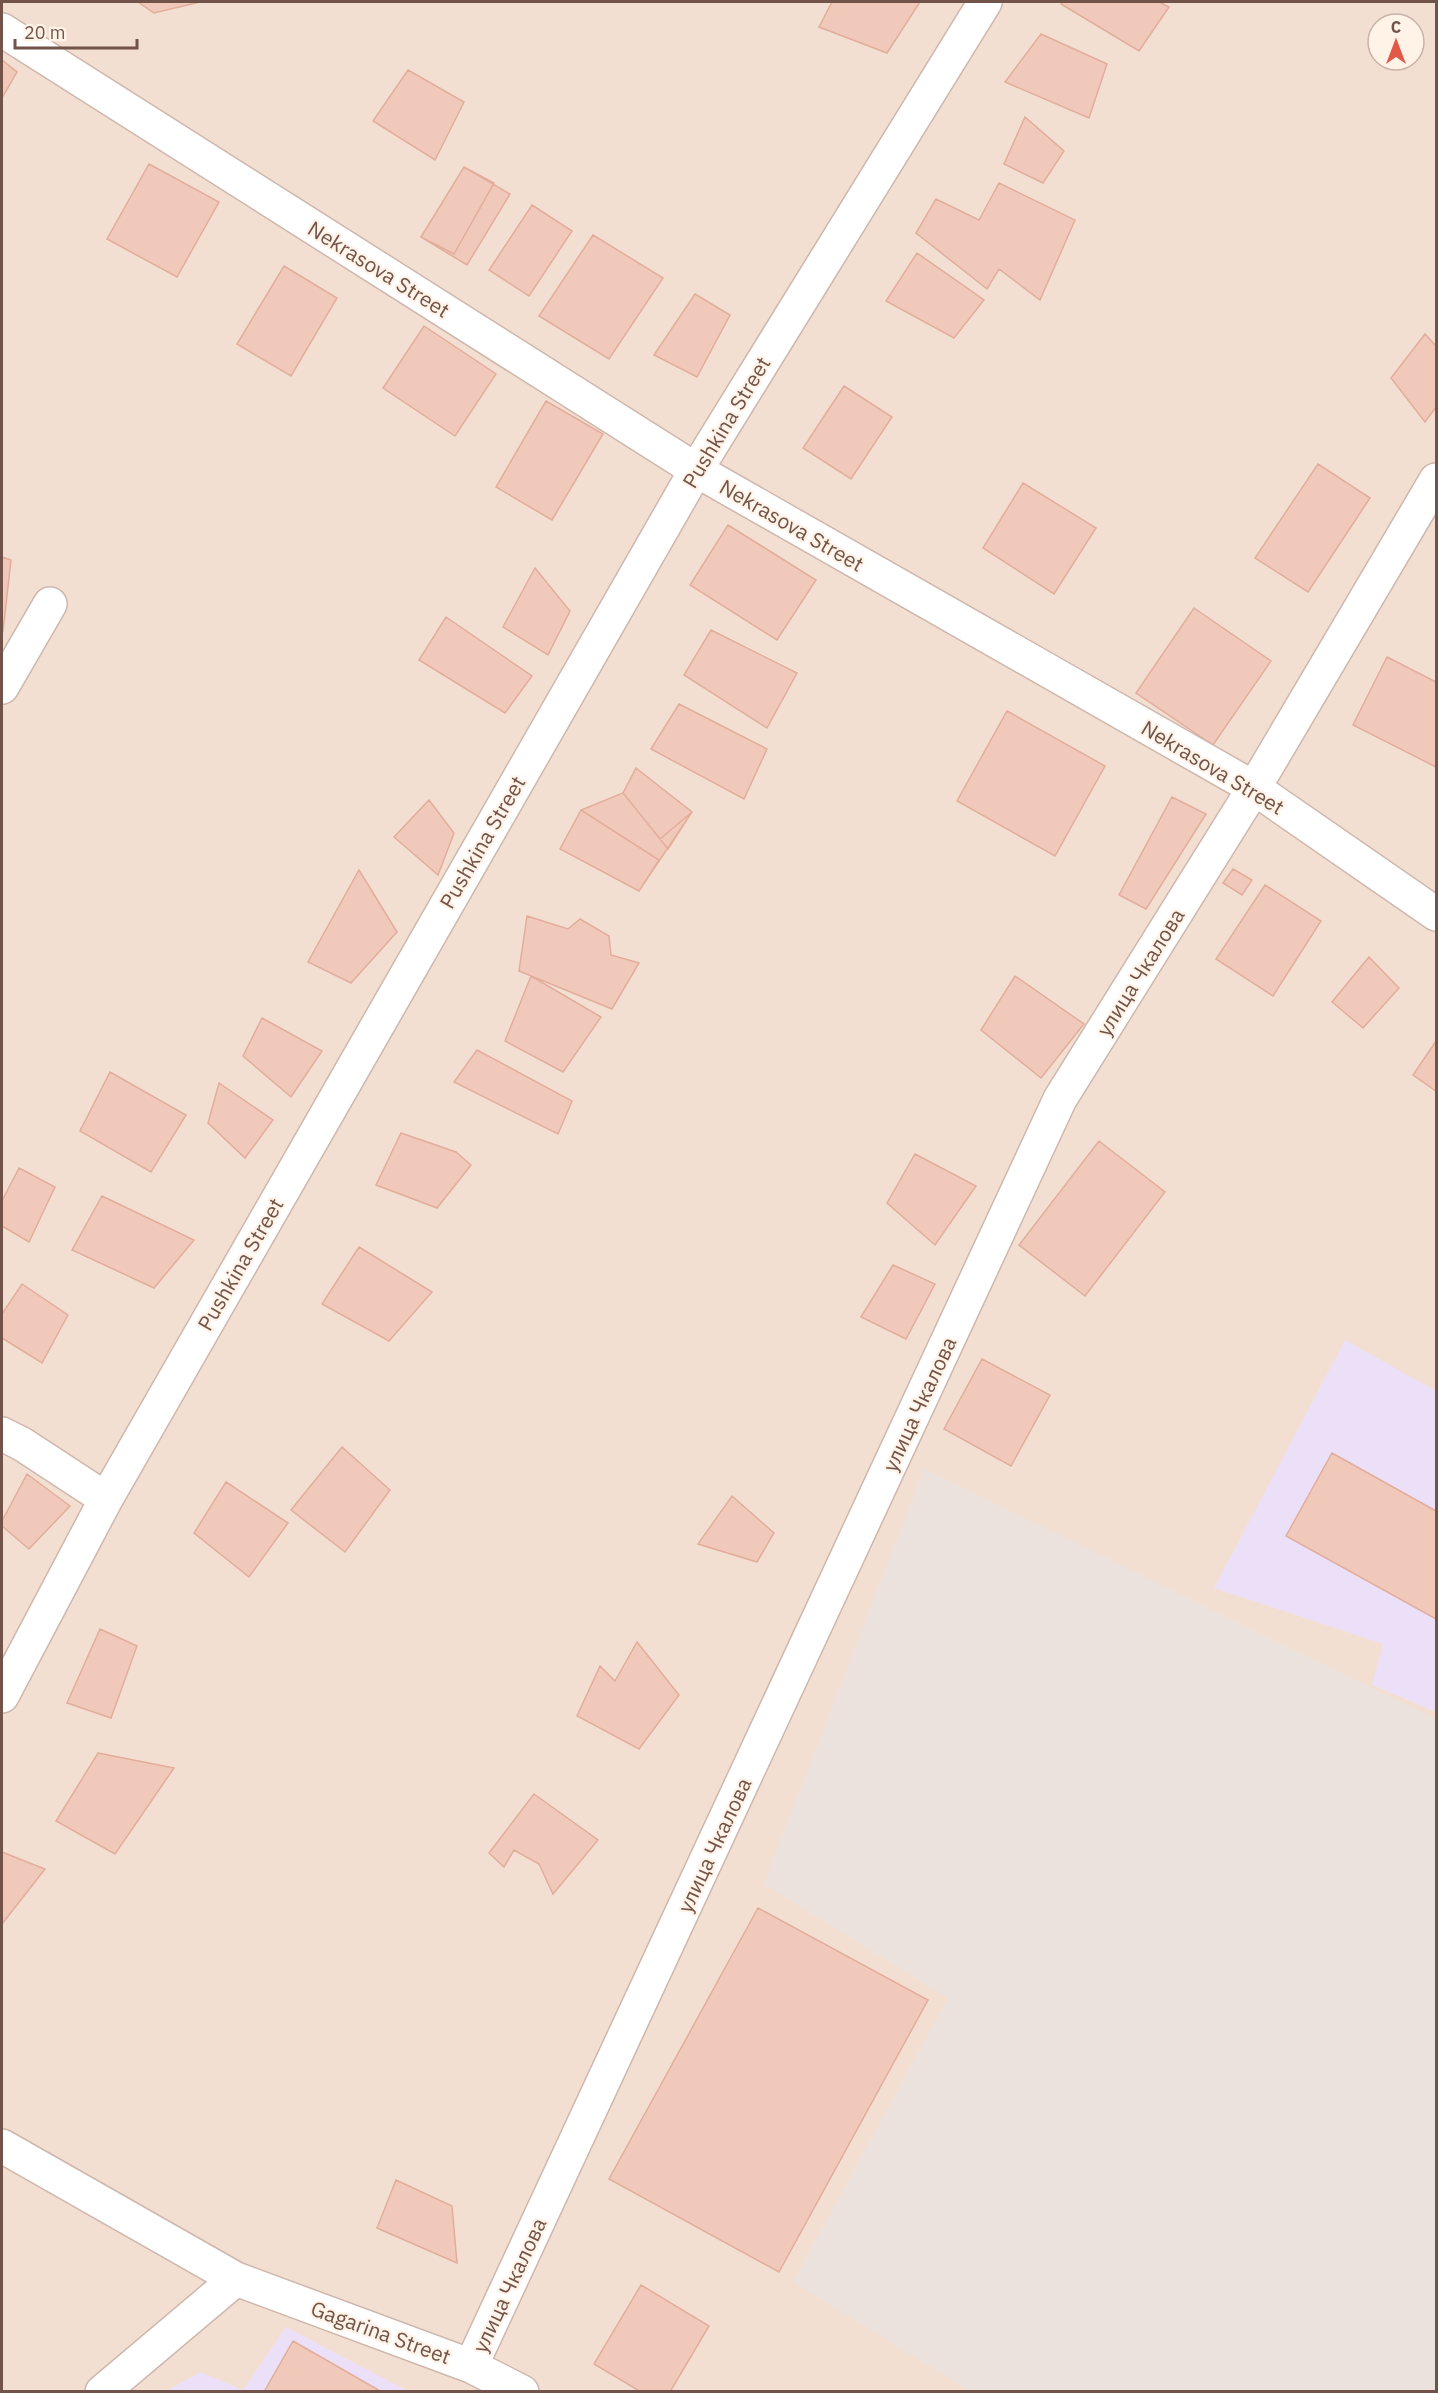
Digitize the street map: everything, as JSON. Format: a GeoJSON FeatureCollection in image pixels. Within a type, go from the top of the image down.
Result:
{"type":"FeatureCollection","features":[{"type":"Feature","properties":{"kind":"street","name":"Pushkina Street"},"geometry":{"type":"LineString","coordinates":[[2,1696],[106,1499],[696,470],[985,2]]}},
{"type":"Feature","properties":{"kind":"street","name":"Nekrasova Street"},"geometry":{"type":"LineString","coordinates":[[2,30],[696,470],[1254,788],[1437,914]]}},
{"type":"Feature","properties":{"kind":"street","name":"улица Чкалова"},"geometry":{"type":"LineString","coordinates":[[471,2366],[1060,1100],[1254,788],[1437,480]]}},
{"type":"Feature","properties":{"kind":"street"},"geometry":{"type":"LineString","coordinates":[[2,687],[50,604]]}},
{"type":"Feature","properties":{"kind":"street"},"geometry":{"type":"LineString","coordinates":[[2,1434],[106,1499]]}},
{"type":"Feature","properties":{"kind":"street","name":"Gagarina Street"},"geometry":{"type":"LineString","coordinates":[[2,2146],[236,2279],[471,2366],[522,2391]]}},
{"type":"Feature","properties":{"kind":"street"},"geometry":{"type":"LineString","coordinates":[[102,2391],[236,2279]]}},
{"type":"Feature","properties":{"kind":"shaded area"},"geometry":{"type":"Polygon","coordinates":[[[2,2],[1436,2],[1436,2391],[2,2391],[2,2]]]}},
{"type":"Feature","properties":{"kind":"shaded area"},"geometry":{"type":"Polygon","coordinates":[[[1345,1340],[1436,1391],[1436,1712],[1372,1685],[1383,1644],[1214,1588],[1345,1340]]]}},
{"type":"Feature","properties":{"kind":"shaded area"},"geometry":{"type":"Polygon","coordinates":[[[924,1469],[1436,1719],[1436,2391],[970,2391],[793,2282],[948,1998],[764,1884],[924,1469]]]}},
{"type":"Feature","properties":{"kind":"shaded area"},"geometry":{"type":"Polygon","coordinates":[[[286,2327],[408,2391],[164,2392],[200,2372],[243,2390],[286,2327]]]}},
{"type":"Feature","properties":{"kind":"building"},"geometry":{"type":"Polygon","coordinates":[[[138,2],[200,2],[154,13],[138,2]]]}},
{"type":"Feature","properties":{"kind":"building"},"geometry":{"type":"Polygon","coordinates":[[[832,2],[920,2],[887,53],[819,27],[832,2]]]}},
{"type":"Feature","properties":{"kind":"building"},"geometry":{"type":"Polygon","coordinates":[[[1063,2],[1159,2],[1169,7],[1139,51],[1061,4],[1063,2]]]}},
{"type":"Feature","properties":{"kind":"building"},"geometry":{"type":"Polygon","coordinates":[[[1041,34],[1107,64],[1089,118],[1005,82],[1041,34]]]}},
{"type":"Feature","properties":{"kind":"building"},"geometry":{"type":"Polygon","coordinates":[[[2,60],[17,72],[2,98],[2,60]]]}},
{"type":"Feature","properties":{"kind":"building"},"geometry":{"type":"Polygon","coordinates":[[[408,70],[464,102],[435,160],[373,121],[408,70]]]}},
{"type":"Feature","properties":{"kind":"building"},"geometry":{"type":"Polygon","coordinates":[[[1025,117],[1064,151],[1043,183],[1004,164],[1025,117]]]}},
{"type":"Feature","properties":{"kind":"building"},"geometry":{"type":"Polygon","coordinates":[[[149,164],[219,202],[177,277],[107,239],[149,164]]]}},
{"type":"Feature","properties":{"kind":"building"},"geometry":{"type":"Polygon","coordinates":[[[464,167],[494,183],[454,254],[421,237],[464,167]]]}},
{"type":"Feature","properties":{"kind":"building"},"geometry":{"type":"Polygon","coordinates":[[[464,167],[510,194],[467,265],[421,237],[464,167]]]}},
{"type":"Feature","properties":{"kind":"building"},"geometry":{"type":"Polygon","coordinates":[[[999,183],[1075,220],[1040,300],[999,269],[987,289],[916,233],[936,199],[979,220],[999,183]]]}},
{"type":"Feature","properties":{"kind":"building"},"geometry":{"type":"Polygon","coordinates":[[[532,205],[572,231],[529,296],[489,270],[532,205]]]}},
{"type":"Feature","properties":{"kind":"building"},"geometry":{"type":"Polygon","coordinates":[[[593,235],[663,278],[609,359],[539,316],[593,235]]]}},
{"type":"Feature","properties":{"kind":"building"},"geometry":{"type":"Polygon","coordinates":[[[917,253],[984,300],[954,338],[886,301],[917,253]]]}},
{"type":"Feature","properties":{"kind":"building"},"geometry":{"type":"Polygon","coordinates":[[[284,266],[337,298],[291,376],[237,344],[284,266]]]}},
{"type":"Feature","properties":{"kind":"building"},"geometry":{"type":"Polygon","coordinates":[[[695,294],[730,315],[697,377],[654,355],[695,294]]]}},
{"type":"Feature","properties":{"kind":"building"},"geometry":{"type":"Polygon","coordinates":[[[424,326],[496,374],[455,436],[383,388],[424,326]]]}},
{"type":"Feature","properties":{"kind":"building"},"geometry":{"type":"Polygon","coordinates":[[[1425,334],[1436,346],[1436,407],[1425,422],[1391,378],[1425,334]]]}},
{"type":"Feature","properties":{"kind":"building"},"geometry":{"type":"Polygon","coordinates":[[[844,386],[892,417],[851,479],[803,448],[844,386]]]}},
{"type":"Feature","properties":{"kind":"building"},"geometry":{"type":"Polygon","coordinates":[[[546,401],[603,434],[552,520],[496,487],[546,401]]]}},
{"type":"Feature","properties":{"kind":"building"},"geometry":{"type":"Polygon","coordinates":[[[1318,464],[1370,498],[1308,592],[1255,558],[1318,464]]]}},
{"type":"Feature","properties":{"kind":"building"},"geometry":{"type":"Polygon","coordinates":[[[1023,483],[1096,528],[1054,594],[983,548],[1023,483]]]}},
{"type":"Feature","properties":{"kind":"building"},"geometry":{"type":"Polygon","coordinates":[[[728,525],[816,580],[777,640],[690,585],[728,525]]]}},
{"type":"Feature","properties":{"kind":"building"},"geometry":{"type":"Polygon","coordinates":[[[2,557],[11,560],[3,631],[2,630],[2,557]]]}},
{"type":"Feature","properties":{"kind":"building"},"geometry":{"type":"Polygon","coordinates":[[[535,568],[570,611],[548,655],[503,627],[535,568]]]}},
{"type":"Feature","properties":{"kind":"building"},"geometry":{"type":"Polygon","coordinates":[[[1194,608],[1271,661],[1213,745],[1136,693],[1194,608]]]}},
{"type":"Feature","properties":{"kind":"building"},"geometry":{"type":"Polygon","coordinates":[[[446,617],[532,676],[505,713],[419,660],[446,617]]]}},
{"type":"Feature","properties":{"kind":"building"},"geometry":{"type":"Polygon","coordinates":[[[711,630],[797,673],[767,728],[684,675],[711,630]]]}},
{"type":"Feature","properties":{"kind":"building"},"geometry":{"type":"Polygon","coordinates":[[[1387,657],[1436,682],[1436,767],[1353,725],[1387,657]]]}},
{"type":"Feature","properties":{"kind":"building"},"geometry":{"type":"Polygon","coordinates":[[[679,704],[767,749],[744,799],[651,749],[679,704]]]}},
{"type":"Feature","properties":{"kind":"building"},"geometry":{"type":"Polygon","coordinates":[[[1007,711],[1105,766],[1055,856],[957,801],[1007,711]]]}},
{"type":"Feature","properties":{"kind":"building"},"geometry":{"type":"Polygon","coordinates":[[[636,768],[692,812],[668,849],[623,793],[636,768]]]}},
{"type":"Feature","properties":{"kind":"building"},"geometry":{"type":"Polygon","coordinates":[[[636,768],[692,812],[639,891],[560,849],[581,810],[623,793],[636,768]]]}},
{"type":"Feature","properties":{"kind":"building"},"geometry":{"type":"Polygon","coordinates":[[[636,768],[692,812],[660,839],[623,793],[636,768]]]}},
{"type":"Feature","properties":{"kind":"building"},"geometry":{"type":"Polygon","coordinates":[[[1172,797],[1206,814],[1146,909],[1119,895],[1172,797]]]}},
{"type":"Feature","properties":{"kind":"building"},"geometry":{"type":"Polygon","coordinates":[[[429,800],[454,833],[438,875],[394,837],[429,800]]]}},
{"type":"Feature","properties":{"kind":"building"},"geometry":{"type":"Polygon","coordinates":[[[581,810],[659,860],[639,891],[560,849],[581,810]]]}},
{"type":"Feature","properties":{"kind":"building"},"geometry":{"type":"Polygon","coordinates":[[[1233,869],[1252,880],[1242,895],[1223,883],[1233,869]]]}},
{"type":"Feature","properties":{"kind":"building"},"geometry":{"type":"Polygon","coordinates":[[[359,870],[397,932],[351,983],[308,962],[359,870]]]}},
{"type":"Feature","properties":{"kind":"building"},"geometry":{"type":"Polygon","coordinates":[[[1265,885],[1321,921],[1273,996],[1216,959],[1265,885]]]}},
{"type":"Feature","properties":{"kind":"building"},"geometry":{"type":"Polygon","coordinates":[[[527,916],[568,929],[580,919],[609,936],[611,955],[639,963],[612,1009],[519,971],[527,916]]]}},
{"type":"Feature","properties":{"kind":"building"},"geometry":{"type":"Polygon","coordinates":[[[1369,957],[1399,988],[1363,1028],[1332,1002],[1369,957]]]}},
{"type":"Feature","properties":{"kind":"building"},"geometry":{"type":"Polygon","coordinates":[[[531,976],[601,1017],[563,1072],[505,1041],[531,976]]]}},
{"type":"Feature","properties":{"kind":"building"},"geometry":{"type":"Polygon","coordinates":[[[1015,976],[1084,1024],[1041,1078],[981,1030],[1015,976]]]}},
{"type":"Feature","properties":{"kind":"building"},"geometry":{"type":"Polygon","coordinates":[[[262,1018],[322,1051],[291,1097],[243,1056],[262,1018]]]}},
{"type":"Feature","properties":{"kind":"building"},"geometry":{"type":"Polygon","coordinates":[[[1436,1041],[1436,1091],[1413,1075],[1436,1041]]]}},
{"type":"Feature","properties":{"kind":"building"},"geometry":{"type":"Polygon","coordinates":[[[477,1050],[572,1101],[558,1134],[454,1082],[477,1050]]]}},
{"type":"Feature","properties":{"kind":"building"},"geometry":{"type":"Polygon","coordinates":[[[110,1072],[186,1115],[151,1172],[80,1131],[110,1072]]]}},
{"type":"Feature","properties":{"kind":"building"},"geometry":{"type":"Polygon","coordinates":[[[219,1083],[273,1120],[245,1158],[208,1123],[219,1083]]]}},
{"type":"Feature","properties":{"kind":"building"},"geometry":{"type":"Polygon","coordinates":[[[401,1133],[456,1152],[471,1165],[437,1208],[376,1185],[401,1133]]]}},
{"type":"Feature","properties":{"kind":"building"},"geometry":{"type":"Polygon","coordinates":[[[1099,1141],[1165,1192],[1085,1296],[1019,1245],[1099,1141]]]}},
{"type":"Feature","properties":{"kind":"building"},"geometry":{"type":"Polygon","coordinates":[[[915,1154],[976,1186],[935,1245],[887,1203],[915,1154]]]}},
{"type":"Feature","properties":{"kind":"building"},"geometry":{"type":"Polygon","coordinates":[[[19,1168],[55,1187],[29,1242],[2,1226],[2,1201],[19,1168]]]}},
{"type":"Feature","properties":{"kind":"building"},"geometry":{"type":"Polygon","coordinates":[[[102,1196],[194,1240],[154,1288],[72,1250],[102,1196]]]}},
{"type":"Feature","properties":{"kind":"building"},"geometry":{"type":"Polygon","coordinates":[[[359,1247],[432,1292],[389,1341],[322,1304],[359,1247]]]}},
{"type":"Feature","properties":{"kind":"building"},"geometry":{"type":"Polygon","coordinates":[[[893,1265],[935,1284],[906,1339],[861,1317],[893,1265]]]}},
{"type":"Feature","properties":{"kind":"building"},"geometry":{"type":"Polygon","coordinates":[[[22,1284],[68,1315],[42,1363],[2,1338],[2,1314],[22,1284]]]}},
{"type":"Feature","properties":{"kind":"building"},"geometry":{"type":"Polygon","coordinates":[[[982,1359],[1050,1395],[1011,1466],[944,1429],[982,1359]]]}},
{"type":"Feature","properties":{"kind":"building"},"geometry":{"type":"Polygon","coordinates":[[[342,1447],[390,1490],[345,1552],[291,1510],[342,1447]]]}},
{"type":"Feature","properties":{"kind":"building"},"geometry":{"type":"Polygon","coordinates":[[[1332,1453],[1436,1511],[1436,1619],[1286,1536],[1332,1453]]]}},
{"type":"Feature","properties":{"kind":"building"},"geometry":{"type":"Polygon","coordinates":[[[27,1474],[70,1506],[29,1549],[2,1526],[2,1521],[27,1474]]]}},
{"type":"Feature","properties":{"kind":"building"},"geometry":{"type":"Polygon","coordinates":[[[226,1482],[288,1523],[249,1577],[194,1533],[226,1482]]]}},
{"type":"Feature","properties":{"kind":"building"},"geometry":{"type":"Polygon","coordinates":[[[732,1496],[774,1533],[757,1562],[698,1544],[732,1496]]]}},
{"type":"Feature","properties":{"kind":"building"},"geometry":{"type":"Polygon","coordinates":[[[100,1629],[137,1646],[111,1718],[67,1703],[100,1629]]]}},
{"type":"Feature","properties":{"kind":"building"},"geometry":{"type":"Polygon","coordinates":[[[637,1642],[679,1695],[639,1749],[577,1716],[600,1666],[615,1681],[637,1642]]]}},
{"type":"Feature","properties":{"kind":"building"},"geometry":{"type":"Polygon","coordinates":[[[98,1753],[174,1768],[115,1854],[56,1821],[98,1753]]]}},
{"type":"Feature","properties":{"kind":"building"},"geometry":{"type":"Polygon","coordinates":[[[534,1794],[598,1840],[553,1894],[539,1864],[514,1850],[504,1867],[489,1853],[534,1794]]]}},
{"type":"Feature","properties":{"kind":"building"},"geometry":{"type":"Polygon","coordinates":[[[2,1852],[45,1869],[2,1924],[2,1852]]]}},
{"type":"Feature","properties":{"kind":"building"},"geometry":{"type":"Polygon","coordinates":[[[758,1908],[928,2000],[779,2272],[609,2179],[758,1908]]]}},
{"type":"Feature","properties":{"kind":"building"},"geometry":{"type":"Polygon","coordinates":[[[758,1908],[928,2000],[779,2272],[609,2179],[758,1908]]]}},
{"type":"Feature","properties":{"kind":"building"},"geometry":{"type":"Polygon","coordinates":[[[396,2180],[452,2206],[457,2263],[377,2228],[396,2180]]]}},
{"type":"Feature","properties":{"kind":"building"},"geometry":{"type":"Polygon","coordinates":[[[641,2285],[709,2326],[670,2392],[641,2392],[594,2364],[641,2285]]]}},
{"type":"Feature","properties":{"kind":"building"},"geometry":{"type":"Polygon","coordinates":[[[641,2285],[709,2326],[670,2392],[641,2392],[594,2364],[641,2285]]]}},
{"type":"Feature","properties":{"kind":"building"},"geometry":{"type":"Polygon","coordinates":[[[293,2341],[382,2392],[264,2392],[293,2341]]]}}]}
